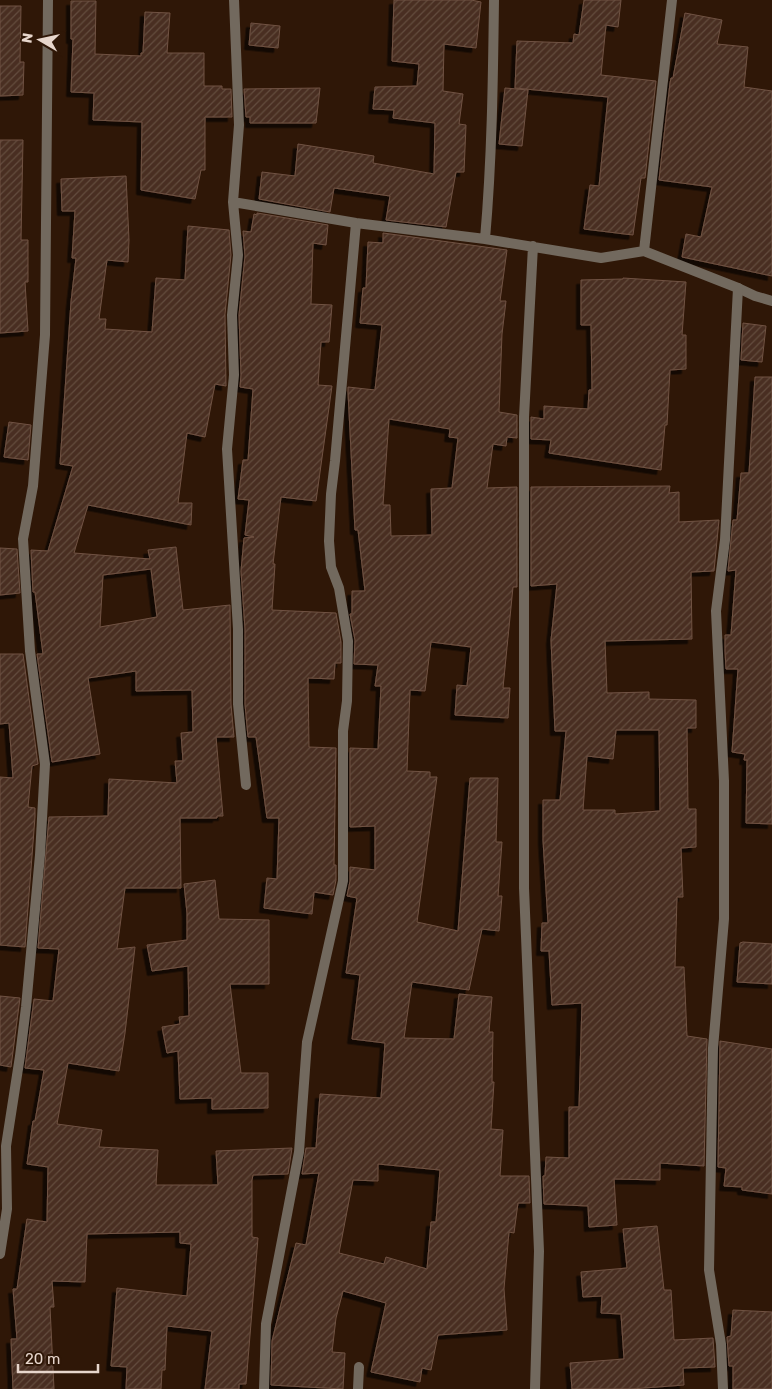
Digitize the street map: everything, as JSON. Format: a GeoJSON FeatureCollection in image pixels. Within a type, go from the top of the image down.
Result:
{"type":"FeatureCollection","features":[{"type":"Feature","properties":{"kind":"street"},"geometry":{"type":"LineString","coordinates":[[0,1254],[7,1209],[6,1146],[26,1007],[40,855],[45,764],[30,651],[23,538],[33,486],[46,335],[48,0]]}},
{"type":"Feature","properties":{"kind":"street"},"geometry":{"type":"LineString","coordinates":[[234,0],[238,124],[233,202],[238,255],[232,315],[234,375],[227,449],[236,579],[238,704],[246,785]]}},
{"type":"Feature","properties":{"kind":"street"},"geometry":{"type":"LineString","coordinates":[[485,239],[493,79],[494,0]]}},
{"type":"Feature","properties":{"kind":"street"},"geometry":{"type":"LineString","coordinates":[[644,251],[672,0]]}},
{"type":"Feature","properties":{"kind":"street"},"geometry":{"type":"LineString","coordinates":[[233,202],[356,223],[485,239],[601,258],[644,251],[755,296],[772,301]]}},
{"type":"Feature","properties":{"kind":"street"},"geometry":{"type":"LineString","coordinates":[[264,1389],[266,1324],[299,1152],[307,1042],[343,881],[343,732],[348,641],[339,588],[331,567],[329,541],[331,494],[356,223]]}},
{"type":"Feature","properties":{"kind":"street"},"geometry":{"type":"LineString","coordinates":[[533,246],[524,417],[524,888],[540,1251],[535,1389]]}},
{"type":"Feature","properties":{"kind":"street"},"geometry":{"type":"LineString","coordinates":[[723,1389],[721,1344],[709,1270],[713,1048],[724,918],[724,781],[716,611],[725,540],[738,288]]}},
{"type":"Feature","properties":{"kind":"street"},"geometry":{"type":"LineString","coordinates":[[358,1389],[359,1367]]}},
{"type":"Feature","properties":{"kind":"building"},"geometry":{"type":"Polygon","coordinates":[[[394,0],[471,0],[481,2],[476,48],[444,44],[443,91],[463,94],[459,124],[466,125],[464,172],[456,172],[446,227],[386,220],[390,196],[334,188],[330,212],[259,199],[262,172],[295,176],[298,144],[374,156],[373,163],[434,174],[435,123],[393,118],[394,110],[373,109],[375,87],[417,86],[419,64],[392,61],[394,0]]]}},
{"type":"Feature","properties":{"kind":"building"},"geometry":{"type":"Polygon","coordinates":[[[584,0],[621,0],[618,27],[606,25],[601,75],[656,81],[645,178],[641,178],[633,235],[584,229],[590,185],[599,186],[608,97],[515,88],[517,41],[573,43],[574,34],[579,35],[584,0]]]}},
{"type":"Feature","properties":{"kind":"building"},"geometry":{"type":"Polygon","coordinates":[[[71,1],[96,1],[95,54],[141,56],[141,53],[143,53],[145,12],[170,13],[167,53],[204,53],[204,86],[222,86],[222,89],[231,89],[232,117],[205,117],[205,170],[201,170],[195,199],[141,190],[142,122],[93,120],[94,93],[71,92],[73,39],[71,39],[71,1]]]}},
{"type":"Feature","properties":{"kind":"building"},"geometry":{"type":"Polygon","coordinates":[[[0,6],[21,6],[20,62],[24,62],[23,95],[0,96],[0,6]]]}},
{"type":"Feature","properties":{"kind":"building"},"geometry":{"type":"Polygon","coordinates":[[[685,13],[722,20],[717,44],[748,47],[744,87],[772,91],[772,276],[682,257],[686,234],[701,237],[712,187],[659,180],[670,83],[671,78],[673,78],[685,13]]]}},
{"type":"Feature","properties":{"kind":"building"},"geometry":{"type":"Polygon","coordinates":[[[251,23],[280,26],[278,48],[249,45],[251,23]]]}},
{"type":"Feature","properties":{"kind":"building"},"geometry":{"type":"Polygon","coordinates":[[[320,88],[316,123],[250,123],[250,117],[246,117],[244,89],[320,88]]]}},
{"type":"Feature","properties":{"kind":"building"},"geometry":{"type":"Polygon","coordinates":[[[505,88],[528,90],[522,146],[499,144],[505,88]]]}},
{"type":"Feature","properties":{"kind":"building"},"geometry":{"type":"Polygon","coordinates":[[[0,140],[23,140],[21,240],[28,240],[28,282],[25,282],[28,331],[0,333],[0,140]]]}},
{"type":"Feature","properties":{"kind":"building"},"geometry":{"type":"Polygon","coordinates":[[[126,176],[129,240],[128,262],[107,260],[99,319],[106,319],[105,329],[152,332],[156,278],[185,280],[188,226],[229,230],[231,255],[225,314],[226,386],[215,384],[205,437],[187,433],[178,503],[192,503],[191,525],[88,505],[74,553],[150,559],[148,550],[176,547],[183,610],[230,605],[231,704],[234,737],[216,737],[223,816],[217,816],[217,818],[180,818],[181,888],[125,888],[117,949],[135,947],[119,1071],[68,1063],[57,1124],[102,1130],[99,1147],[158,1150],[156,1185],[218,1185],[216,1151],[292,1148],[288,1174],[253,1175],[252,1237],[258,1238],[246,1384],[239,1384],[239,1389],[205,1389],[212,1331],[167,1326],[165,1370],[162,1370],[161,1389],[126,1389],[127,1367],[111,1366],[117,1288],[187,1296],[191,1244],[180,1243],[180,1232],[87,1234],[85,1282],[52,1281],[54,1307],[50,1307],[54,1389],[13,1389],[11,1339],[17,1339],[13,1289],[17,1289],[27,1219],[47,1222],[48,1167],[27,1164],[33,1121],[35,1121],[44,1070],[25,1068],[34,999],[53,1001],[59,949],[38,948],[49,817],[108,816],[109,779],[177,783],[175,761],[183,761],[181,733],[193,732],[192,690],[136,691],[136,671],[88,678],[100,754],[52,762],[37,654],[43,654],[35,592],[33,592],[31,550],[48,551],[73,466],[60,464],[71,302],[76,258],[72,258],[75,211],[62,211],[61,179],[126,176]],[[151,569],[103,575],[100,627],[157,617],[151,569]]]}},
{"type":"Feature","properties":{"kind":"building"},"geometry":{"type":"Polygon","coordinates":[[[257,213],[328,225],[326,245],[313,243],[311,304],[332,305],[329,342],[321,342],[318,385],[332,386],[316,501],[281,497],[273,564],[275,564],[272,610],[336,613],[341,642],[341,663],[335,663],[334,679],[308,678],[309,747],[336,748],[334,865],[336,865],[336,880],[333,895],[314,892],[312,914],[264,908],[267,878],[277,879],[279,818],[267,818],[256,737],[248,737],[245,704],[245,629],[241,571],[244,538],[254,537],[245,535],[249,500],[238,499],[243,460],[248,460],[253,389],[240,387],[239,315],[245,256],[243,231],[251,232],[254,214],[257,215],[257,213]]]}},
{"type":"Feature","properties":{"kind":"building"},"geometry":{"type":"Polygon","coordinates":[[[383,233],[507,250],[500,301],[506,301],[502,334],[499,412],[517,415],[517,438],[507,437],[506,446],[493,444],[487,488],[517,487],[517,587],[513,587],[503,688],[510,688],[508,718],[455,715],[457,685],[467,686],[471,647],[431,642],[425,691],[410,690],[407,771],[430,772],[430,777],[437,777],[417,922],[458,931],[470,778],[498,778],[496,842],[502,842],[498,896],[502,896],[499,931],[482,929],[469,990],[412,982],[404,1038],[454,1039],[459,994],[492,997],[489,1032],[493,1032],[492,1082],[494,1082],[491,1129],[503,1130],[500,1176],[529,1176],[530,1203],[518,1203],[514,1233],[509,1232],[504,1289],[507,1330],[438,1335],[431,1370],[422,1368],[420,1382],[371,1372],[386,1303],[343,1291],[336,1318],[332,1352],[345,1353],[343,1389],[271,1385],[272,1341],[296,1243],[306,1245],[319,1173],[302,1174],[306,1148],[316,1148],[320,1094],[381,1098],[385,1043],[352,1039],[360,975],[346,973],[357,898],[347,896],[350,867],[375,870],[375,826],[350,827],[350,748],[378,749],[381,686],[375,686],[378,665],[354,664],[355,640],[350,614],[352,614],[352,591],[365,591],[358,530],[355,530],[348,387],[375,390],[382,325],[360,323],[363,288],[366,288],[368,242],[383,243],[383,233]],[[389,419],[383,505],[390,505],[391,536],[432,535],[431,489],[452,488],[458,438],[449,437],[450,429],[389,419]],[[378,1164],[378,1181],[353,1180],[339,1253],[384,1264],[386,1257],[427,1269],[431,1222],[436,1222],[440,1170],[378,1164]]]}},
{"type":"Feature","properties":{"kind":"building"},"geometry":{"type":"Polygon","coordinates":[[[623,278],[686,282],[682,335],[686,335],[686,369],[670,370],[667,425],[665,425],[661,470],[549,453],[551,440],[531,439],[531,417],[544,419],[544,406],[588,409],[589,390],[592,390],[591,325],[581,325],[581,280],[623,278]]]}},
{"type":"Feature","properties":{"kind":"building"},"geometry":{"type":"Polygon","coordinates":[[[743,323],[766,326],[762,362],[741,360],[743,323]]]}},
{"type":"Feature","properties":{"kind":"building"},"geometry":{"type":"Polygon","coordinates":[[[755,377],[772,377],[772,824],[746,823],[747,760],[744,760],[745,754],[732,752],[738,669],[726,669],[725,651],[725,635],[731,635],[736,570],[728,571],[733,520],[737,520],[741,473],[749,473],[755,377]]]}},
{"type":"Feature","properties":{"kind":"building"},"geometry":{"type":"Polygon","coordinates":[[[9,422],[31,425],[28,460],[4,457],[9,422]]]}},
{"type":"Feature","properties":{"kind":"building"},"geometry":{"type":"Polygon","coordinates":[[[670,486],[669,493],[679,492],[679,522],[719,520],[714,571],[691,572],[692,639],[605,641],[607,693],[649,692],[649,699],[696,700],[696,728],[687,728],[688,809],[696,809],[696,847],[681,848],[683,897],[677,897],[675,967],[684,967],[687,1036],[707,1039],[704,1166],[660,1163],[660,1180],[614,1179],[617,1225],[589,1227],[588,1206],[544,1204],[543,1176],[545,1176],[546,1157],[569,1158],[569,1107],[579,1107],[582,1003],[552,1005],[549,951],[541,951],[542,923],[548,923],[543,840],[543,800],[560,800],[566,731],[555,731],[551,640],[557,584],[531,586],[531,487],[670,486]],[[616,730],[613,759],[587,756],[583,810],[615,810],[615,814],[660,811],[659,730],[616,730]]]}},
{"type":"Feature","properties":{"kind":"building"},"geometry":{"type":"Polygon","coordinates":[[[0,548],[17,549],[20,593],[0,595],[0,548]]]}},
{"type":"Feature","properties":{"kind":"building"},"geometry":{"type":"Polygon","coordinates":[[[0,654],[23,654],[38,764],[32,766],[28,807],[35,808],[35,817],[25,947],[0,945],[0,777],[13,778],[9,723],[0,724],[0,654]]]}},
{"type":"Feature","properties":{"kind":"building"},"geometry":{"type":"Polygon","coordinates":[[[215,880],[219,919],[269,920],[269,984],[230,984],[241,1073],[268,1073],[268,1108],[212,1109],[212,1098],[180,1099],[178,1051],[167,1053],[162,1027],[180,1024],[179,1017],[189,1016],[188,966],[152,971],[147,945],[187,940],[184,884],[215,880]]]}},
{"type":"Feature","properties":{"kind":"building"},"geometry":{"type":"Polygon","coordinates":[[[740,943],[772,944],[772,984],[737,982],[740,943]]]}},
{"type":"Feature","properties":{"kind":"building"},"geometry":{"type":"Polygon","coordinates":[[[0,996],[20,998],[11,1067],[0,1065],[0,996]]]}},
{"type":"Feature","properties":{"kind":"building"},"geometry":{"type":"Polygon","coordinates":[[[720,1041],[772,1049],[772,1194],[742,1190],[742,1187],[724,1186],[726,1168],[718,1167],[720,1041]]]}},
{"type":"Feature","properties":{"kind":"building"},"geometry":{"type":"Polygon","coordinates":[[[657,1226],[664,1290],[671,1290],[674,1340],[713,1338],[715,1367],[683,1368],[684,1385],[631,1389],[572,1389],[570,1363],[624,1359],[621,1314],[601,1313],[602,1296],[583,1297],[581,1272],[627,1268],[623,1229],[657,1226]]]}},
{"type":"Feature","properties":{"kind":"building"},"geometry":{"type":"Polygon","coordinates":[[[733,1310],[772,1312],[772,1389],[733,1389],[733,1366],[729,1366],[727,1337],[731,1336],[733,1310]]]}}]}
